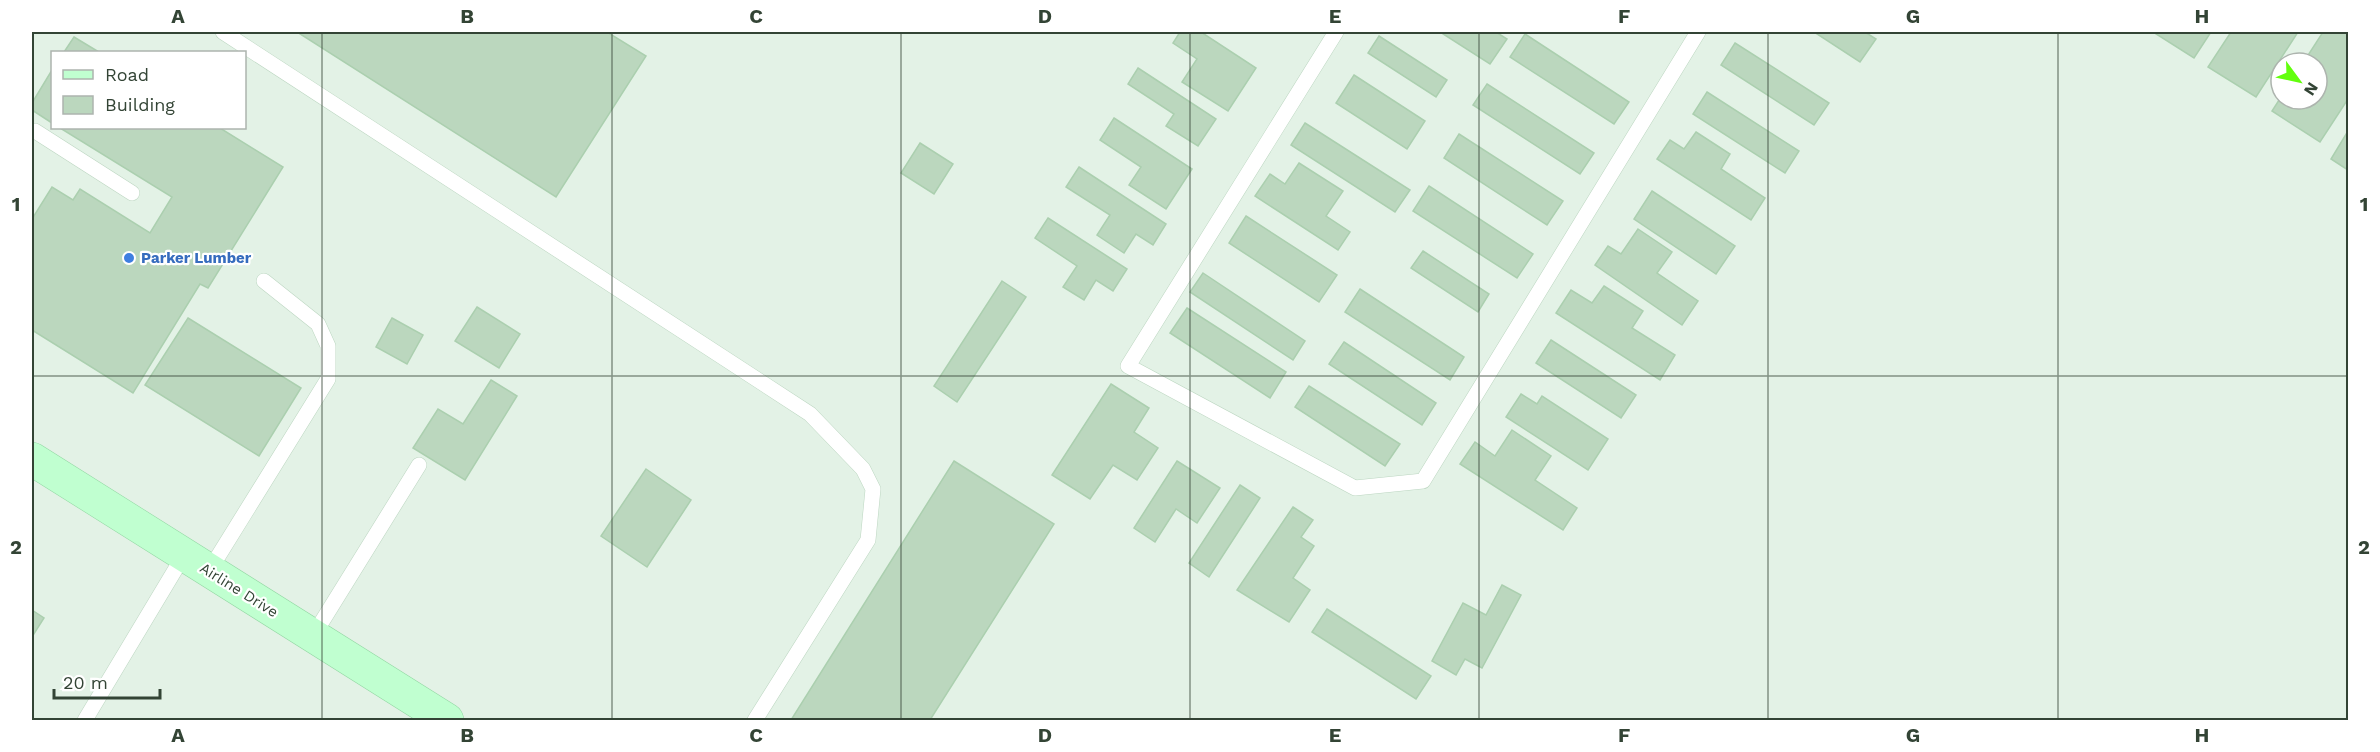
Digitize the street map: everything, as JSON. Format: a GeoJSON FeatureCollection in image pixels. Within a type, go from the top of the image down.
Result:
{"type":"FeatureCollection","features":[{"type":"Feature","properties":{"kind":"main road","name":"Airline Drive"},"geometry":{"type":"LineString","coordinates":[[32,459],[447,720]]}},
{"type":"Feature","properties":{"kind":"lane"},"geometry":{"type":"LineString","coordinates":[[223,32],[810,414],[864,470],[873,489],[868,540],[755,720]]}},
{"type":"Feature","properties":{"kind":"lane"},"geometry":{"type":"LineString","coordinates":[[1336,32],[1128,366],[1355,488],[1423,482],[1698,32]]}},
{"type":"Feature","properties":{"kind":"lane"},"geometry":{"type":"LineString","coordinates":[[32,132],[35,131],[132,193]]}},
{"type":"Feature","properties":{"kind":"lane"},"geometry":{"type":"LineString","coordinates":[[85,720],[328,379],[328,346],[318,324],[264,281]]}},
{"type":"Feature","properties":{"kind":"lane"},"geometry":{"type":"LineString","coordinates":[[313,636],[419,465]]}},
{"type":"Feature","properties":{"kind":"building"},"geometry":{"type":"Polygon","coordinates":[[[297,32],[607,32],[646,56],[556,197],[297,32]]]}},
{"type":"Feature","properties":{"kind":"building"},"geometry":{"type":"Polygon","coordinates":[[[1180,32],[1201,32],[1256,68],[1228,111],[1182,82],[1197,59],[1173,43],[1180,32]]]}},
{"type":"Feature","properties":{"kind":"building"},"geometry":{"type":"Polygon","coordinates":[[[1440,32],[1496,32],[1507,39],[1490,64],[1440,32]]]}},
{"type":"Feature","properties":{"kind":"building"},"geometry":{"type":"Polygon","coordinates":[[[1814,32],[1865,32],[1876,39],[1860,62],[1814,32]]]}},
{"type":"Feature","properties":{"kind":"building"},"geometry":{"type":"Polygon","coordinates":[[[2153,32],[2211,32],[2194,58],[2153,32]]]}},
{"type":"Feature","properties":{"kind":"building"},"geometry":{"type":"Polygon","coordinates":[[[2231,32],[2298,32],[2286,51],[2269,51],[2269,77],[2256,97],[2208,67],[2231,32]]]}},
{"type":"Feature","properties":{"kind":"building"},"geometry":{"type":"Polygon","coordinates":[[[2323,32],[2348,32],[2348,99],[2320,142],[2272,111],[2329,111],[2329,51],[2311,51],[2323,32]]]}},
{"type":"Feature","properties":{"kind":"building"},"geometry":{"type":"Polygon","coordinates":[[[1525,34],[1629,102],[1614,124],[1510,57],[1525,34]]]}},
{"type":"Feature","properties":{"kind":"building"},"geometry":{"type":"Polygon","coordinates":[[[1379,36],[1447,80],[1436,97],[1368,53],[1379,36]]]}},
{"type":"Feature","properties":{"kind":"building"},"geometry":{"type":"Polygon","coordinates":[[[74,37],[97,51],[65,51],[74,37]]]}},
{"type":"Feature","properties":{"kind":"building"},"geometry":{"type":"Polygon","coordinates":[[[1735,43],[1829,103],[1814,125],[1721,65],[1735,43]]]}},
{"type":"Feature","properties":{"kind":"building"},"geometry":{"type":"Polygon","coordinates":[[[1138,68],[1216,119],[1198,146],[1166,126],[1174,114],[1128,84],[1138,68]]]}},
{"type":"Feature","properties":{"kind":"building"},"geometry":{"type":"Polygon","coordinates":[[[51,72],[51,122],[32,110],[32,103],[51,72]]]}},
{"type":"Feature","properties":{"kind":"building"},"geometry":{"type":"Polygon","coordinates":[[[1354,75],[1425,121],[1407,149],[1336,103],[1354,75]]]}},
{"type":"Feature","properties":{"kind":"building"},"geometry":{"type":"Polygon","coordinates":[[[1487,84],[1594,153],[1580,174],[1473,105],[1487,84]]]}},
{"type":"Feature","properties":{"kind":"building"},"geometry":{"type":"Polygon","coordinates":[[[1707,92],[1799,151],[1785,173],[1693,114],[1707,92]]]}},
{"type":"Feature","properties":{"kind":"building"},"geometry":{"type":"Polygon","coordinates":[[[1114,118],[1192,169],[1166,209],[1129,185],[1141,167],[1100,140],[1114,118]]]}},
{"type":"Feature","properties":{"kind":"building"},"geometry":{"type":"Polygon","coordinates":[[[1305,123],[1410,190],[1395,212],[1291,145],[1305,123]]]}},
{"type":"Feature","properties":{"kind":"building","name":"Parker Lumber"},"geometry":{"type":"Polygon","coordinates":[[[62,129],[222,129],[283,167],[208,288],[200,284],[133,393],[32,330],[32,219],[52,187],[73,200],[80,189],[150,233],[172,197],[62,129]]]}},
{"type":"Feature","properties":{"kind":"building"},"geometry":{"type":"Polygon","coordinates":[[[2348,131],[2348,170],[2331,159],[2348,131]]]}},
{"type":"Feature","properties":{"kind":"building"},"geometry":{"type":"Polygon","coordinates":[[[1696,132],[1730,154],[1721,169],[1765,198],[1751,220],[1657,159],[1670,140],[1684,149],[1696,132]]]}},
{"type":"Feature","properties":{"kind":"building"},"geometry":{"type":"Polygon","coordinates":[[[1459,134],[1563,201],[1547,225],[1444,158],[1459,134]]]}},
{"type":"Feature","properties":{"kind":"building"},"geometry":{"type":"Polygon","coordinates":[[[920,143],[953,164],[934,194],[901,173],[920,143]]]}},
{"type":"Feature","properties":{"kind":"building"},"geometry":{"type":"Polygon","coordinates":[[[1299,163],[1343,191],[1326,216],[1350,232],[1338,250],[1255,196],[1270,174],[1285,184],[1299,163]]]}},
{"type":"Feature","properties":{"kind":"building"},"geometry":{"type":"Polygon","coordinates":[[[1079,167],[1166,224],[1153,245],[1136,234],[1124,253],[1097,235],[1110,215],[1066,187],[1079,167]]]}},
{"type":"Feature","properties":{"kind":"building"},"geometry":{"type":"Polygon","coordinates":[[[1429,186],[1533,254],[1517,278],[1413,211],[1429,186]]]}},
{"type":"Feature","properties":{"kind":"building"},"geometry":{"type":"Polygon","coordinates":[[[1652,191],[1735,246],[1716,274],[1634,219],[1652,191]]]}},
{"type":"Feature","properties":{"kind":"building"},"geometry":{"type":"Polygon","coordinates":[[[1246,216],[1337,275],[1319,302],[1229,243],[1246,216]]]}},
{"type":"Feature","properties":{"kind":"building"},"geometry":{"type":"Polygon","coordinates":[[[1048,218],[1127,269],[1113,291],[1096,280],[1084,300],[1063,287],[1077,266],[1035,238],[1048,218]]]}},
{"type":"Feature","properties":{"kind":"building"},"geometry":{"type":"Polygon","coordinates":[[[1638,229],[1672,252],[1657,273],[1698,301],[1682,325],[1595,265],[1608,246],[1621,254],[1638,229]]]}},
{"type":"Feature","properties":{"kind":"building"},"geometry":{"type":"Polygon","coordinates":[[[1423,251],[1489,294],[1478,312],[1411,268],[1423,251]]]}},
{"type":"Feature","properties":{"kind":"building"},"geometry":{"type":"Polygon","coordinates":[[[1203,273],[1305,341],[1293,360],[1190,292],[1203,273]]]}},
{"type":"Feature","properties":{"kind":"building"},"geometry":{"type":"Polygon","coordinates":[[[1002,281],[1026,297],[957,402],[934,386],[1002,281]]]}},
{"type":"Feature","properties":{"kind":"building"},"geometry":{"type":"Polygon","coordinates":[[[1604,286],[1643,311],[1632,328],[1675,355],[1660,380],[1556,313],[1571,290],[1592,303],[1604,286]]]}},
{"type":"Feature","properties":{"kind":"building"},"geometry":{"type":"Polygon","coordinates":[[[1360,289],[1464,357],[1450,380],[1345,312],[1360,289]]]}},
{"type":"Feature","properties":{"kind":"building"},"geometry":{"type":"Polygon","coordinates":[[[477,307],[520,334],[499,368],[455,341],[477,307]]]}},
{"type":"Feature","properties":{"kind":"building"},"geometry":{"type":"Polygon","coordinates":[[[1187,308],[1286,372],[1270,398],[1170,333],[1187,308]]]}},
{"type":"Feature","properties":{"kind":"building"},"geometry":{"type":"Polygon","coordinates":[[[188,318],[301,388],[259,456],[145,385],[188,318]]]}},
{"type":"Feature","properties":{"kind":"building"},"geometry":{"type":"Polygon","coordinates":[[[392,318],[423,335],[407,364],[376,347],[392,318]]]}},
{"type":"Feature","properties":{"kind":"building"},"geometry":{"type":"Polygon","coordinates":[[[1551,340],[1636,395],[1621,418],[1536,363],[1551,340]]]}},
{"type":"Feature","properties":{"kind":"building"},"geometry":{"type":"Polygon","coordinates":[[[1344,342],[1436,403],[1422,425],[1329,364],[1344,342]]]}},
{"type":"Feature","properties":{"kind":"building"},"geometry":{"type":"Polygon","coordinates":[[[491,380],[517,396],[465,480],[413,448],[438,409],[463,424],[491,380]]]}},
{"type":"Feature","properties":{"kind":"building"},"geometry":{"type":"Polygon","coordinates":[[[1111,384],[1149,408],[1134,432],[1158,448],[1137,480],[1113,465],[1090,499],[1052,475],[1111,384]]]}},
{"type":"Feature","properties":{"kind":"building"},"geometry":{"type":"Polygon","coordinates":[[[1309,386],[1400,444],[1385,466],[1295,407],[1309,386]]]}},
{"type":"Feature","properties":{"kind":"building"},"geometry":{"type":"Polygon","coordinates":[[[1521,394],[1537,404],[1542,396],[1608,439],[1588,470],[1506,417],[1521,394]]]}},
{"type":"Feature","properties":{"kind":"building"},"geometry":{"type":"Polygon","coordinates":[[[1512,430],[1551,456],[1535,480],[1577,508],[1563,530],[1460,464],[1475,442],[1495,456],[1512,430]]]}},
{"type":"Feature","properties":{"kind":"building"},"geometry":{"type":"Polygon","coordinates":[[[954,461],[1054,524],[930,720],[791,720],[954,461]]]}},
{"type":"Feature","properties":{"kind":"building"},"geometry":{"type":"Polygon","coordinates":[[[1177,461],[1220,488],[1197,523],[1176,509],[1155,542],[1134,528],[1177,461]]]}},
{"type":"Feature","properties":{"kind":"building"},"geometry":{"type":"Polygon","coordinates":[[[646,469],[691,500],[647,567],[601,536],[646,469]]]}},
{"type":"Feature","properties":{"kind":"building"},"geometry":{"type":"Polygon","coordinates":[[[1240,485],[1260,498],[1209,577],[1189,563],[1240,485]]]}},
{"type":"Feature","properties":{"kind":"building"},"geometry":{"type":"Polygon","coordinates":[[[1293,507],[1313,520],[1301,537],[1314,546],[1293,578],[1310,590],[1289,622],[1237,590],[1293,507]]]}},
{"type":"Feature","properties":{"kind":"building"},"geometry":{"type":"Polygon","coordinates":[[[1502,585],[1521,595],[1482,668],[1465,659],[1456,675],[1432,661],[1463,603],[1486,615],[1502,585]]]}},
{"type":"Feature","properties":{"kind":"building"},"geometry":{"type":"Polygon","coordinates":[[[1327,609],[1431,676],[1416,699],[1312,632],[1327,609]]]}},
{"type":"Feature","properties":{"kind":"building"},"geometry":{"type":"Polygon","coordinates":[[[32,610],[44,618],[32,637],[32,610]]]}},
{"type":"Feature","properties":{"kind":"place","name":"Parker Lumber"},"geometry":{"type":"Point","coordinates":[129,258]}}]}
